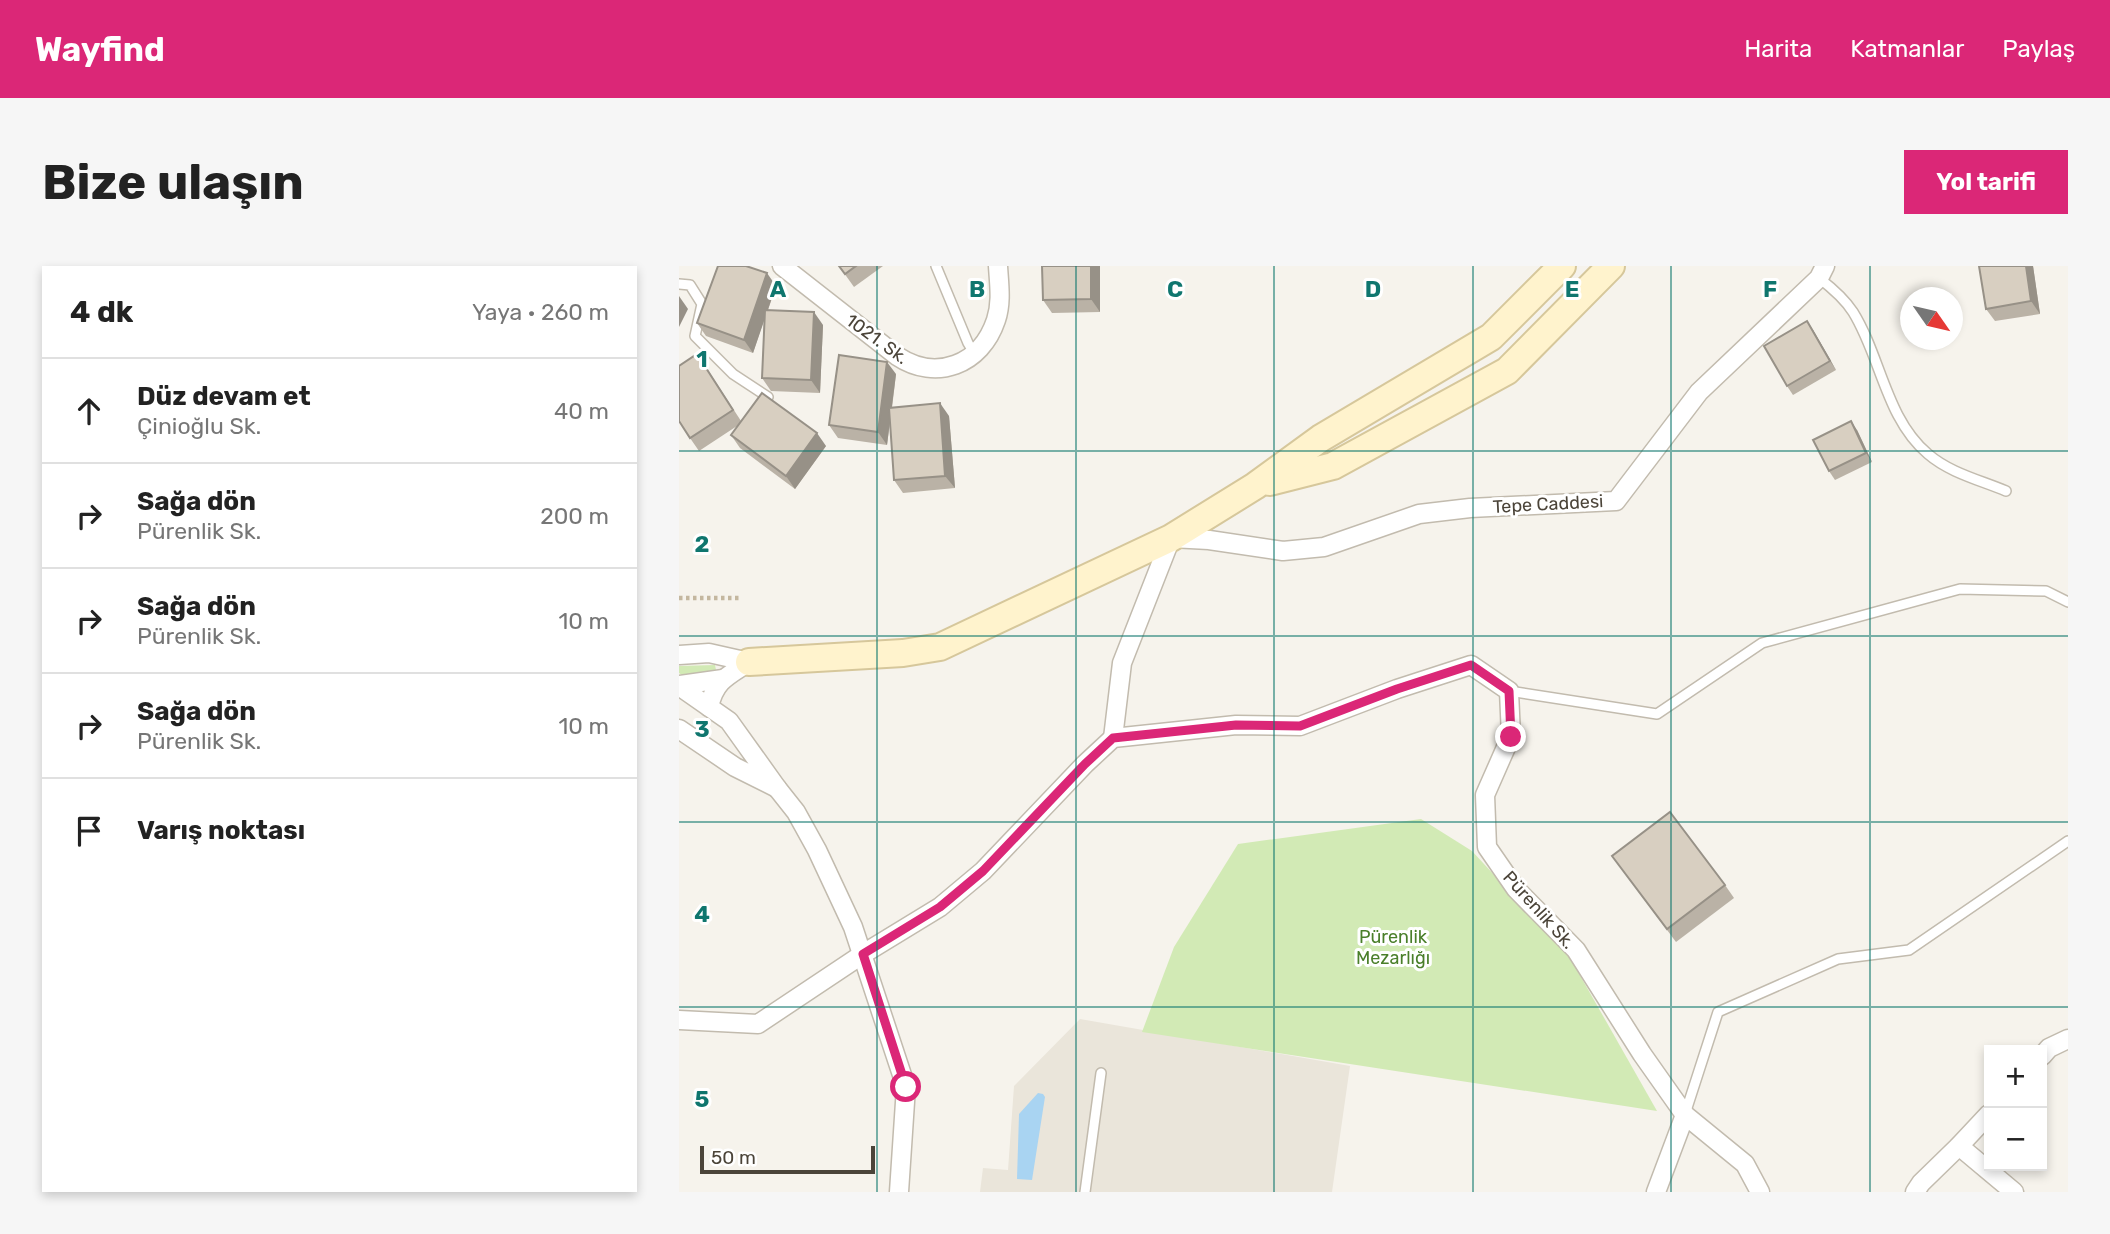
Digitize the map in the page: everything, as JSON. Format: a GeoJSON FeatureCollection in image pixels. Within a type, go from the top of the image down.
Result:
{"type":"FeatureCollection","features":[{"type":"Feature","properties":{"kind":"street","name":"1021. Sk."},"geometry":{"type":"LineString","coordinates":[[782,266],[909,364],[926,369],[942,369],[958,364],[974,354]]}},
{"type":"Feature","properties":{"kind":"street"},"geometry":{"type":"LineString","coordinates":[[974,354],[986,341],[996,320],[1000,298],[998,266]]}},
{"type":"Feature","properties":{"kind":"street"},"geometry":{"type":"LineString","coordinates":[[679,655],[709,653],[749,662],[903,653],[940,647],[1171,538],[1255,486],[1321,438],[1491,338],[1562,266]]}},
{"type":"Feature","properties":{"kind":"street"},"geometry":{"type":"LineString","coordinates":[[1255,486],[1333,466],[1507,370],[1611,266]]}},
{"type":"Feature","properties":{"kind":"street","name":"Tepe Caddesi"},"geometry":{"type":"LineString","coordinates":[[1171,538],[1209,540],[1283,551],[1324,547],[1419,514],[1616,501],[1699,392],[1822,272]]}},
{"type":"Feature","properties":{"kind":"street"},"geometry":{"type":"LineString","coordinates":[[1113,738],[1122,663],[1171,538]]}},
{"type":"Feature","properties":{"kind":"street"},"geometry":{"type":"LineString","coordinates":[[709,707],[713,691],[723,679],[749,662]]}},
{"type":"Feature","properties":{"kind":"street"},"geometry":{"type":"LineString","coordinates":[[679,1020],[758,1024],[863,954],[940,907],[983,871],[1113,738],[1236,725],[1300,726],[1397,689],[1471,665],[1509,691]]}},
{"type":"Feature","properties":{"kind":"street"},"geometry":{"type":"LineString","coordinates":[[679,685],[723,679]]}},
{"type":"Feature","properties":{"kind":"street"},"geometry":{"type":"LineString","coordinates":[[679,685],[729,721],[796,812],[817,850],[863,954],[906,1087],[899,1192]]}},
{"type":"Feature","properties":{"kind":"street","name":"Pürenlik Sk."},"geometry":{"type":"LineString","coordinates":[[1509,691],[1511,737],[1485,795],[1487,847],[1515,889],[1576,950],[1642,1054],[1685,1115],[1745,1164],[1760,1192]]}},
{"type":"Feature","properties":{"kind":"street"},"geometry":{"type":"LineString","coordinates":[[679,726],[735,767],[776,788]]}},
{"type":"Feature","properties":{"kind":"street"},"geometry":{"type":"LineString","coordinates":[[2047,1050],[2068,1039]]}},
{"type":"Feature","properties":{"kind":"street"},"geometry":{"type":"LineString","coordinates":[[1656,1192],[1685,1115]]}},
{"type":"Feature","properties":{"kind":"street"},"geometry":{"type":"LineString","coordinates":[[1915,1192],[1984,1119]]}},
{"type":"Feature","properties":{"kind":"street"},"geometry":{"type":"LineString","coordinates":[[1959,1146],[2014,1192]]}},
{"type":"Feature","properties":{"kind":"lane"},"geometry":{"type":"LineString","coordinates":[[936,266],[974,354]]}},
{"type":"Feature","properties":{"kind":"lane"},"geometry":{"type":"LineString","coordinates":[[1822,272],[1854,314],[1906,432],[1940,463],[2006,491]]}},
{"type":"Feature","properties":{"kind":"lane"},"geometry":{"type":"LineString","coordinates":[[679,284],[690,285],[702,304],[695,336],[733,374],[768,397]]}},
{"type":"Feature","properties":{"kind":"lane"},"geometry":{"type":"LineString","coordinates":[[1509,691],[1657,714],[1762,642],[1960,589],[2046,591],[2068,602]]}},
{"type":"Feature","properties":{"kind":"lane"},"geometry":{"type":"LineString","coordinates":[[1685,1115],[1718,1012],[1838,959],[1909,950],[2068,841]]}},
{"type":"Feature","properties":{"kind":"lane"},"geometry":{"type":"LineString","coordinates":[[1085,1192],[1101,1073]]}},
{"type":"Feature","properties":{"kind":"path"},"geometry":{"type":"LineString","coordinates":[[679,598],[739,598]]}},
{"type":"Feature","properties":{"kind":"shaded area"},"geometry":{"type":"Polygon","coordinates":[[[1080,1019],[1350,1066],[1332,1192],[980,1192],[983,1168],[1008,1170],[1014,1086],[1080,1019]]]}},
{"type":"Feature","properties":{"kind":"green space"},"geometry":{"type":"Polygon","coordinates":[[[715,665],[716,670],[688,679],[679,673],[679,666],[715,665]]]}},
{"type":"Feature","properties":{"kind":"green space","name":"Pürenlik Mezarlığı"},"geometry":{"type":"Polygon","coordinates":[[[1421,819],[1472,851],[1569,956],[1657,1111],[1142,1032],[1174,947],[1238,844],[1421,819]]]}},
{"type":"Feature","properties":{"kind":"water"},"geometry":{"type":"Polygon","coordinates":[[[1038,1093],[1045,1097],[1032,1180],[1017,1179],[1019,1114],[1038,1093]]]}},
{"type":"Feature","properties":{"kind":"building"},"geometry":{"type":"Polygon","coordinates":[[[718,266],[746,266],[767,273],[744,340],[697,323],[718,266]]]}},
{"type":"Feature","properties":{"kind":"building"},"geometry":{"type":"Polygon","coordinates":[[[839,266],[856,266],[845,274],[839,266]]]}},
{"type":"Feature","properties":{"kind":"building"},"geometry":{"type":"Polygon","coordinates":[[[1042,266],[1091,266],[1091,299],[1043,300],[1042,266]]]}},
{"type":"Feature","properties":{"kind":"building"},"geometry":{"type":"Polygon","coordinates":[[[1979,266],[2026,266],[2031,301],[1986,309],[1979,266]]]}},
{"type":"Feature","properties":{"kind":"building"},"geometry":{"type":"Polygon","coordinates":[[[765,310],[814,312],[811,380],[762,378],[765,310]]]}},
{"type":"Feature","properties":{"kind":"building"},"geometry":{"type":"Polygon","coordinates":[[[1807,321],[1830,361],[1787,386],[1764,346],[1807,321]]]}},
{"type":"Feature","properties":{"kind":"building"},"geometry":{"type":"Polygon","coordinates":[[[697,354],[733,410],[690,438],[679,421],[679,366],[697,354]]]}},
{"type":"Feature","properties":{"kind":"building"},"geometry":{"type":"Polygon","coordinates":[[[839,355],[887,362],[878,432],[829,425],[839,355]]]}},
{"type":"Feature","properties":{"kind":"building"},"geometry":{"type":"Polygon","coordinates":[[[762,393],[817,433],[786,476],[731,435],[762,393]]]}},
{"type":"Feature","properties":{"kind":"building"},"geometry":{"type":"Polygon","coordinates":[[[940,403],[945,476],[894,480],[889,408],[940,403]]]}},
{"type":"Feature","properties":{"kind":"building"},"geometry":{"type":"Polygon","coordinates":[[[1851,421],[1866,453],[1829,471],[1813,440],[1851,421]]]}},
{"type":"Feature","properties":{"kind":"building"},"geometry":{"type":"Polygon","coordinates":[[[1670,812],[1725,885],[1667,929],[1612,856],[1670,812]]]}},
{"type":"Feature","properties":{"kind":"route"},"geometry":{"type":"LineString","coordinates":[[906,1087],[863,954],[940,907],[983,871],[1113,738],[1236,725],[1300,726],[1397,689],[1471,665],[1509,691],[1511,737]]}}]}
